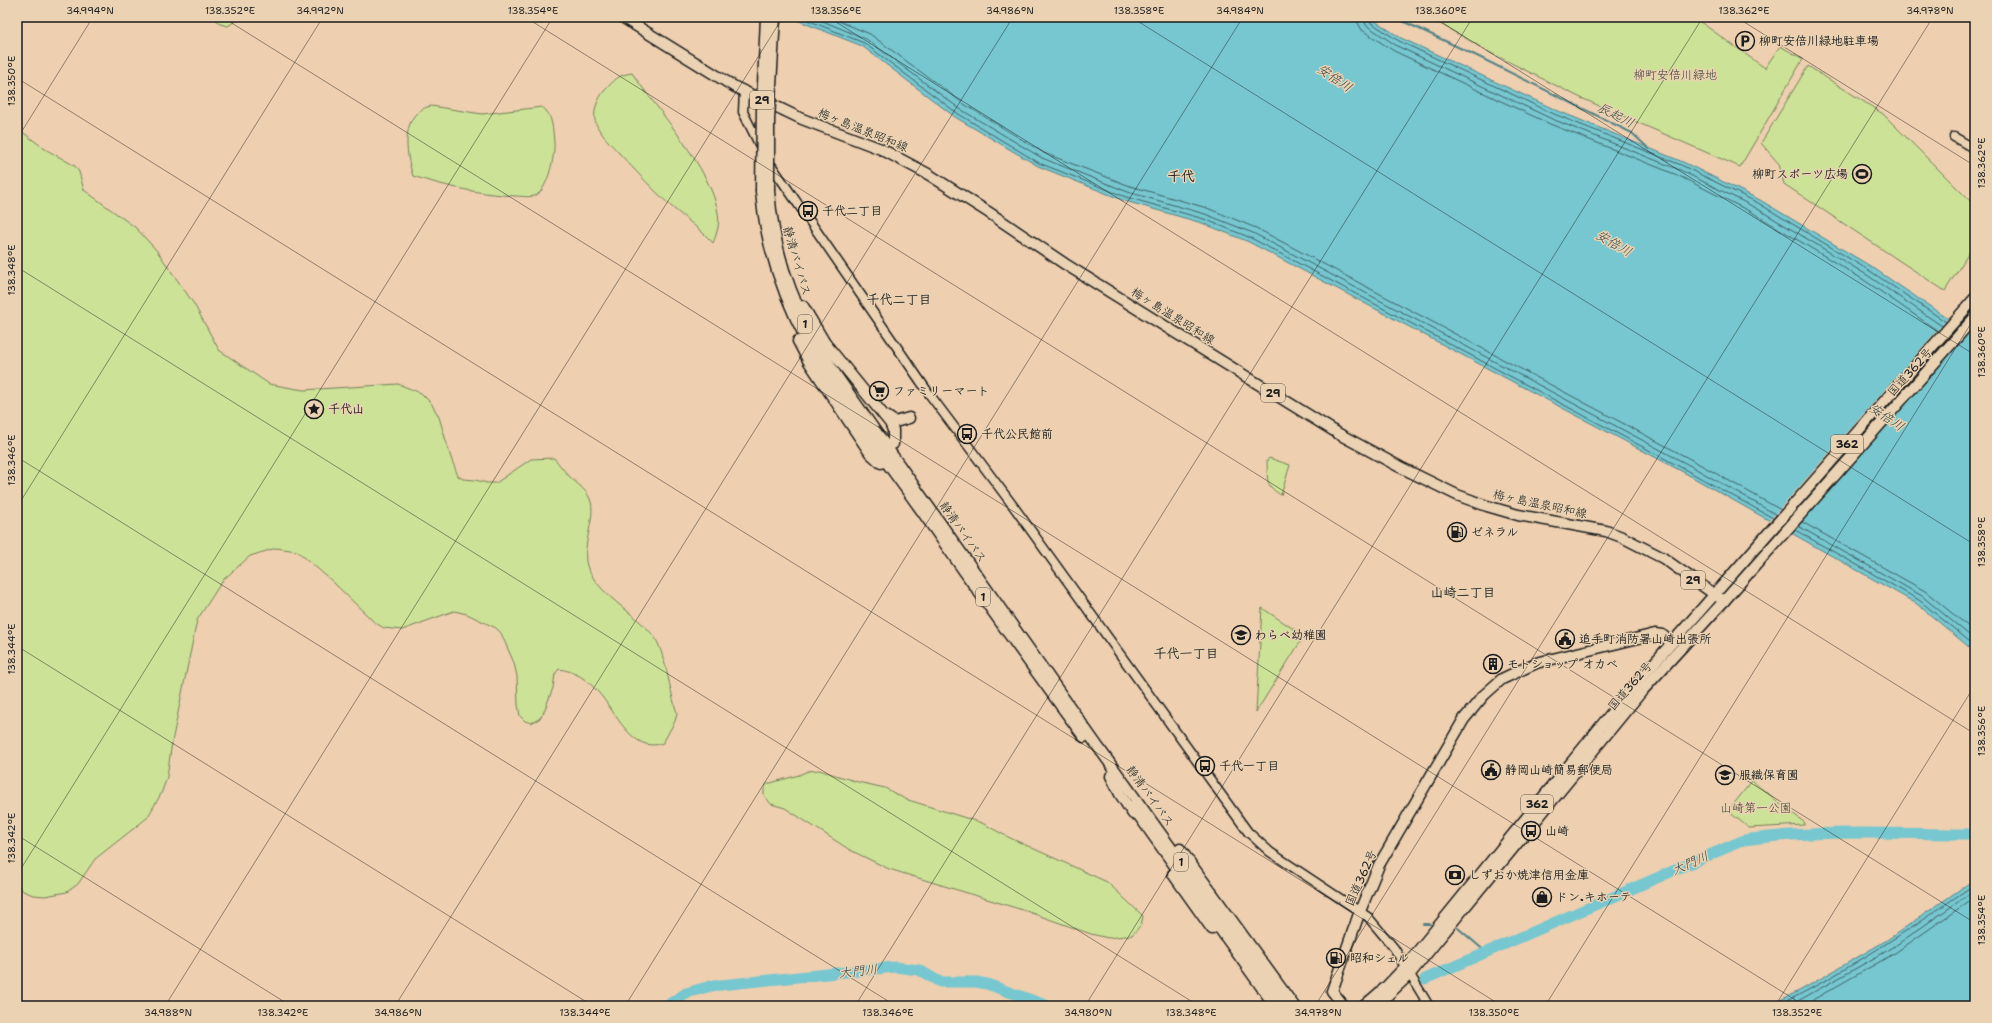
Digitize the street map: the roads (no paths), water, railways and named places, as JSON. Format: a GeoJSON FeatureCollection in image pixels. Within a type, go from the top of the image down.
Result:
{"type":"FeatureCollection","features":[{"type":"Feature","properties":{"kind":"main road","name":"梅ヶ島温泉昭和線"},"geometry":{"type":"LineString","coordinates":[[622,17],[744,91],[802,119],[882,148],[928,174],[1065,264],[1339,434],[1406,470],[1457,495],[1487,506],[1518,515],[1606,531],[1622,537],[1663,558],[1726,599]]}},
{"type":"Feature","properties":{"kind":"main road"},"geometry":{"type":"LineString","coordinates":[[766,17],[761,136],[765,191],[762,226],[773,281],[808,362],[870,453],[881,463]]}},
{"type":"Feature","properties":{"kind":"main road","name":"静清バイパス"},"geometry":{"type":"LineString","coordinates":[[774,17],[768,120],[769,173],[765,191],[783,269],[801,316],[878,443],[1038,676],[1094,746],[1263,982],[1275,1006]]}},
{"type":"Feature","properties":{"kind":"main road"},"geometry":{"type":"LineString","coordinates":[[765,191],[785,262],[800,300],[825,343],[886,416],[892,426],[893,444]]}},
{"type":"Feature","properties":{"kind":"main road","name":"国道362号"},"geometry":{"type":"LineString","coordinates":[[1364,1006],[1407,970],[1570,762],[1715,592],[1975,298]]}},
{"type":"Feature","properties":{"kind":"main road","name":"国道362号"},"geometry":{"type":"LineString","coordinates":[[1376,1006],[1642,691],[1726,599],[1975,317]]}},
{"type":"Feature","properties":{"kind":"main road"},"geometry":{"type":"LineString","coordinates":[[886,416],[895,422],[908,418]]}},
{"type":"Feature","properties":{"kind":"main road","name":"国道362号"},"geometry":{"type":"LineString","coordinates":[[1344,1006],[1332,991],[1360,911],[1379,865],[1464,719],[1493,686],[1513,673],[1536,663],[1555,658],[1655,634],[1662,635],[1672,642]]}},
{"type":"Feature","properties":{"kind":"main road","name":"静清バイパス"},"geometry":{"type":"LineString","coordinates":[[1094,746],[1111,776],[1263,982],[1285,1006]]}},
{"type":"Feature","properties":{"kind":"main road","name":"1"},"geometry":{"type":"LineString","coordinates":[[1094,746],[1196,870],[1294,1006]]}},
{"type":"Feature","properties":{"kind":"main road","name":"1"},"geometry":{"type":"LineString","coordinates":[[1111,776],[1120,794],[1185,891],[1267,1006]]}},
{"type":"Feature","properties":{"kind":"street"},"geometry":{"type":"LineString","coordinates":[[744,91],[743,112],[770,165],[930,395],[1023,519],[1230,809],[1248,832],[1270,852],[1360,911],[1382,932],[1429,1006]]}},
{"type":"Feature","properties":{"kind":"street"},"geometry":{"type":"LineString","coordinates":[[1954,137],[1975,149]]}},
{"type":"Feature","properties":{"kind":"water","name":"安倍川"},"geometry":{"type":"Polygon","coordinates":[[[789,17],[1369,17],[1401,38],[1556,110],[1683,162],[1760,200],[1872,267],[1975,337],[1975,652],[1917,604],[1685,473],[1249,242],[1202,223],[1125,201],[1038,166],[955,117],[862,46],[789,17]]]}},
{"type":"Feature","properties":{"kind":"water"},"geometry":{"type":"Polygon","coordinates":[[[1975,879],[1975,1006],[1768,1006],[1801,990],[1887,940],[1975,879]]]}},
{"type":"Feature","properties":{"kind":"waterway","name":"辰起川"},"geometry":{"type":"LineString","coordinates":[[1394,17],[1477,56],[1632,133],[1649,149]]}},
{"type":"Feature","properties":{"kind":"waterway","name":"大門川"},"geometry":{"type":"LineString","coordinates":[[1425,979],[1744,840],[1800,834],[1830,833],[1975,834]]}},
{"type":"Feature","properties":{"kind":"waterway"},"geometry":{"type":"LineString","coordinates":[[1423,924],[1430,924]]}},
{"type":"Feature","properties":{"kind":"waterway"},"geometry":{"type":"LineString","coordinates":[[1458,928],[1487,953]]}},
{"type":"Feature","properties":{"kind":"waterway","name":"大門川"},"geometry":{"type":"LineString","coordinates":[[666,1006],[686,993],[711,986],[895,967],[919,970],[940,982],[976,982],[987,984],[1048,1006]]}},
{"type":"Feature","properties":{"kind":"place","name":"柳町安倍川緑地駐車場"},"geometry":{"type":"Point","coordinates":[1745,41]}},
{"type":"Feature","properties":{"kind":"place","name":"柳町スポーツ広場"},"geometry":{"type":"Point","coordinates":[1862,174]}},
{"type":"Feature","properties":{"kind":"place","name":"千代二丁目"},"geometry":{"type":"Point","coordinates":[808,211]}},
{"type":"Feature","properties":{"kind":"place","name":"ファミリーマート"},"geometry":{"type":"Point","coordinates":[879,391]}},
{"type":"Feature","properties":{"kind":"place","name":"千代山"},"geometry":{"type":"Point","coordinates":[314,409]}},
{"type":"Feature","properties":{"kind":"place","name":"千代公民館前"},"geometry":{"type":"Point","coordinates":[967,434]}},
{"type":"Feature","properties":{"kind":"place","name":"ゼネラル"},"geometry":{"type":"Point","coordinates":[1457,532]}},
{"type":"Feature","properties":{"kind":"place","name":"わらべ幼稚園"},"geometry":{"type":"Point","coordinates":[1241,635]}},
{"type":"Feature","properties":{"kind":"place","name":"追手町消防署山崎出張所"},"geometry":{"type":"Point","coordinates":[1565,639]}},
{"type":"Feature","properties":{"kind":"place","name":"モトショップ オカベ"},"geometry":{"type":"Point","coordinates":[1493,664]}},
{"type":"Feature","properties":{"kind":"place","name":"千代一丁目"},"geometry":{"type":"Point","coordinates":[1205,766]}},
{"type":"Feature","properties":{"kind":"place","name":"静岡山崎簡易郵便局"},"geometry":{"type":"Point","coordinates":[1491,770]}},
{"type":"Feature","properties":{"kind":"place","name":"服織保育園"},"geometry":{"type":"Point","coordinates":[1725,775]}},
{"type":"Feature","properties":{"kind":"place","name":"山崎"},"geometry":{"type":"Point","coordinates":[1531,831]}},
{"type":"Feature","properties":{"kind":"place","name":"しずおか焼津信用金庫"},"geometry":{"type":"Point","coordinates":[1455,875]}},
{"type":"Feature","properties":{"kind":"place","name":"ドン.キホーテ"},"geometry":{"type":"Point","coordinates":[1542,897]}},
{"type":"Feature","properties":{"kind":"place","name":"昭和シェル"},"geometry":{"type":"Point","coordinates":[1336,958]}},
{"type":"Feature","properties":{"kind":"district","name":"千代"},"geometry":{"type":"Point","coordinates":[1181,176]}},
{"type":"Feature","properties":{"kind":"district","name":"千代二丁目"},"geometry":{"type":"Point","coordinates":[899,299]}},
{"type":"Feature","properties":{"kind":"district","name":"山崎二丁目"},"geometry":{"type":"Point","coordinates":[1463,592]}},
{"type":"Feature","properties":{"kind":"district","name":"千代一丁目"},"geometry":{"type":"Point","coordinates":[1186,653]}},
{"type":"Feature","properties":{"kind":"park label","name":"柳町安倍川緑地"},"geometry":{"type":"Point","coordinates":[1675,75]}},
{"type":"Feature","properties":{"kind":"park label","name":"山崎第一公園"},"geometry":{"type":"Point","coordinates":[1756,808]}}]}
